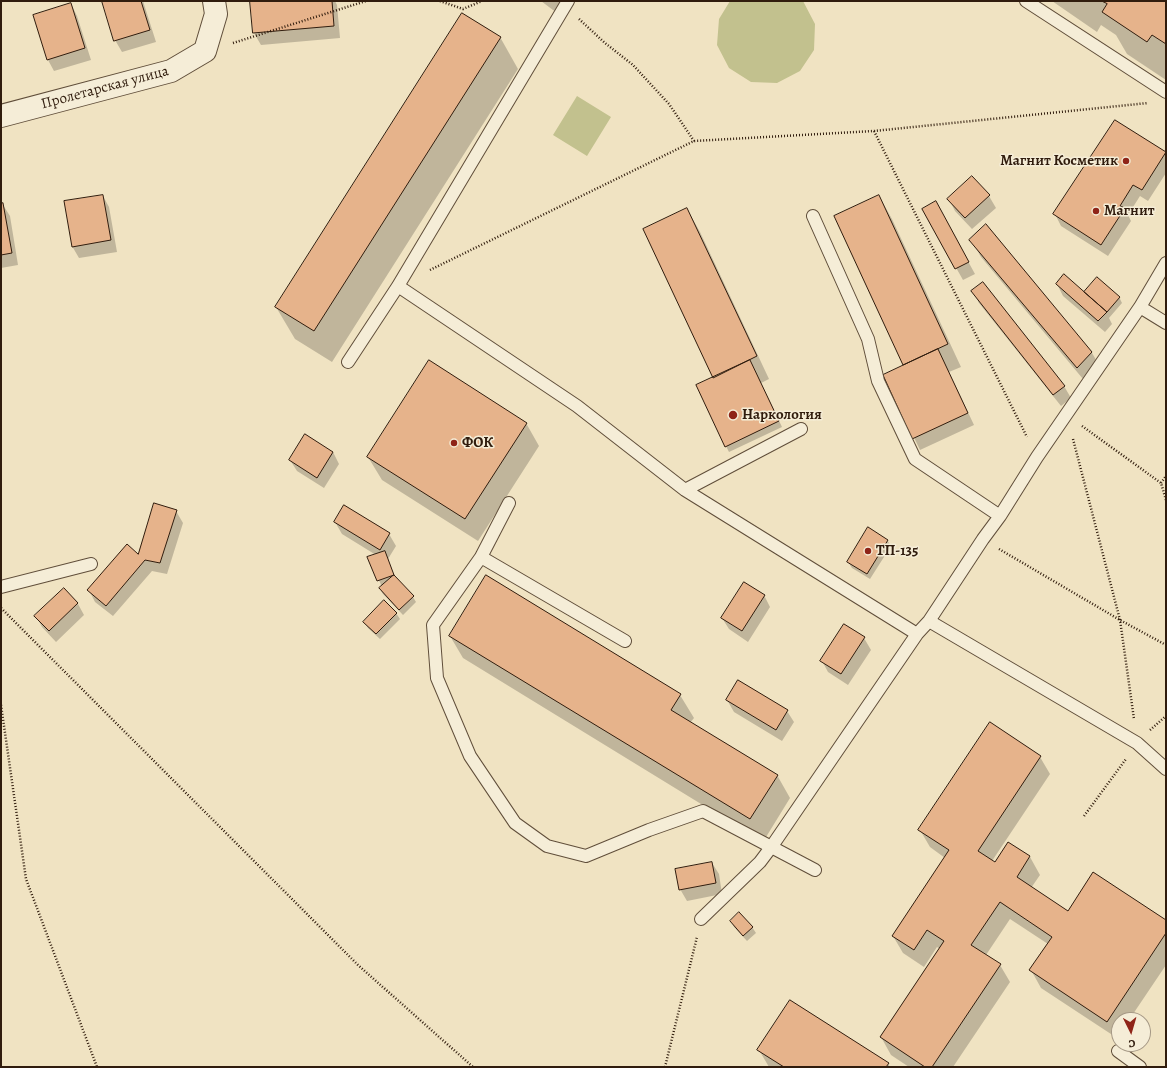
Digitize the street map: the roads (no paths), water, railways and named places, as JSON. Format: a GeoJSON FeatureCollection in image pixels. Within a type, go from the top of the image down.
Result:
{"type":"FeatureCollection","features":[{"type":"Feature","properties":{"kind":"street","name":"Пролетарская улица"},"geometry":{"type":"LineString","coordinates":[[1,116],[171,71],[205,52],[216,14],[214,1]]}},
{"type":"Feature","properties":{"kind":"lane"},"geometry":{"type":"LineString","coordinates":[[1026,1],[1166,92]]}},
{"type":"Feature","properties":{"kind":"lane"},"geometry":{"type":"LineString","coordinates":[[348,362],[398,286],[567,3]]}},
{"type":"Feature","properties":{"kind":"lane"},"geometry":{"type":"LineString","coordinates":[[813,216],[868,339],[878,381],[915,459],[1000,516]]}},
{"type":"Feature","properties":{"kind":"lane"},"geometry":{"type":"LineString","coordinates":[[701,918],[760,862],[772,846],[917,634],[929,621],[1000,516],[1037,457],[1140,307],[1166,263]]}},
{"type":"Feature","properties":{"kind":"lane"},"geometry":{"type":"LineString","coordinates":[[398,286],[577,406],[685,490],[917,634]]}},
{"type":"Feature","properties":{"kind":"lane"},"geometry":{"type":"LineString","coordinates":[[1140,307],[1166,323]]}},
{"type":"Feature","properties":{"kind":"lane"},"geometry":{"type":"LineString","coordinates":[[685,490],[801,429]]}},
{"type":"Feature","properties":{"kind":"lane"},"geometry":{"type":"LineString","coordinates":[[509,503],[481,557],[433,625],[437,678],[470,756],[515,823],[547,846],[586,856],[703,811],[815,870]]}},
{"type":"Feature","properties":{"kind":"lane"},"geometry":{"type":"LineString","coordinates":[[481,557],[624,641]]}},
{"type":"Feature","properties":{"kind":"lane"},"geometry":{"type":"LineString","coordinates":[[1,587],[91,564]]}},
{"type":"Feature","properties":{"kind":"lane"},"geometry":{"type":"LineString","coordinates":[[929,621],[1137,743],[1166,769]]}},
{"type":"Feature","properties":{"kind":"lane"},"geometry":{"type":"LineString","coordinates":[[1119,1052],[1140,1067]]}},
{"type":"Feature","properties":{"kind":"place","name":"Магнит Косметик"},"geometry":{"type":"Point","coordinates":[1126,161]}},
{"type":"Feature","properties":{"kind":"place","name":"Магнит"},"geometry":{"type":"Point","coordinates":[1096,211]}},
{"type":"Feature","properties":{"kind":"place","name":"Наркология"},"geometry":{"type":"Point","coordinates":[733,415]}},
{"type":"Feature","properties":{"kind":"place","name":"ФОК"},"geometry":{"type":"Point","coordinates":[454,443]}},
{"type":"Feature","properties":{"kind":"place","name":"ТП-135"},"geometry":{"type":"Point","coordinates":[868,551]}}]}
